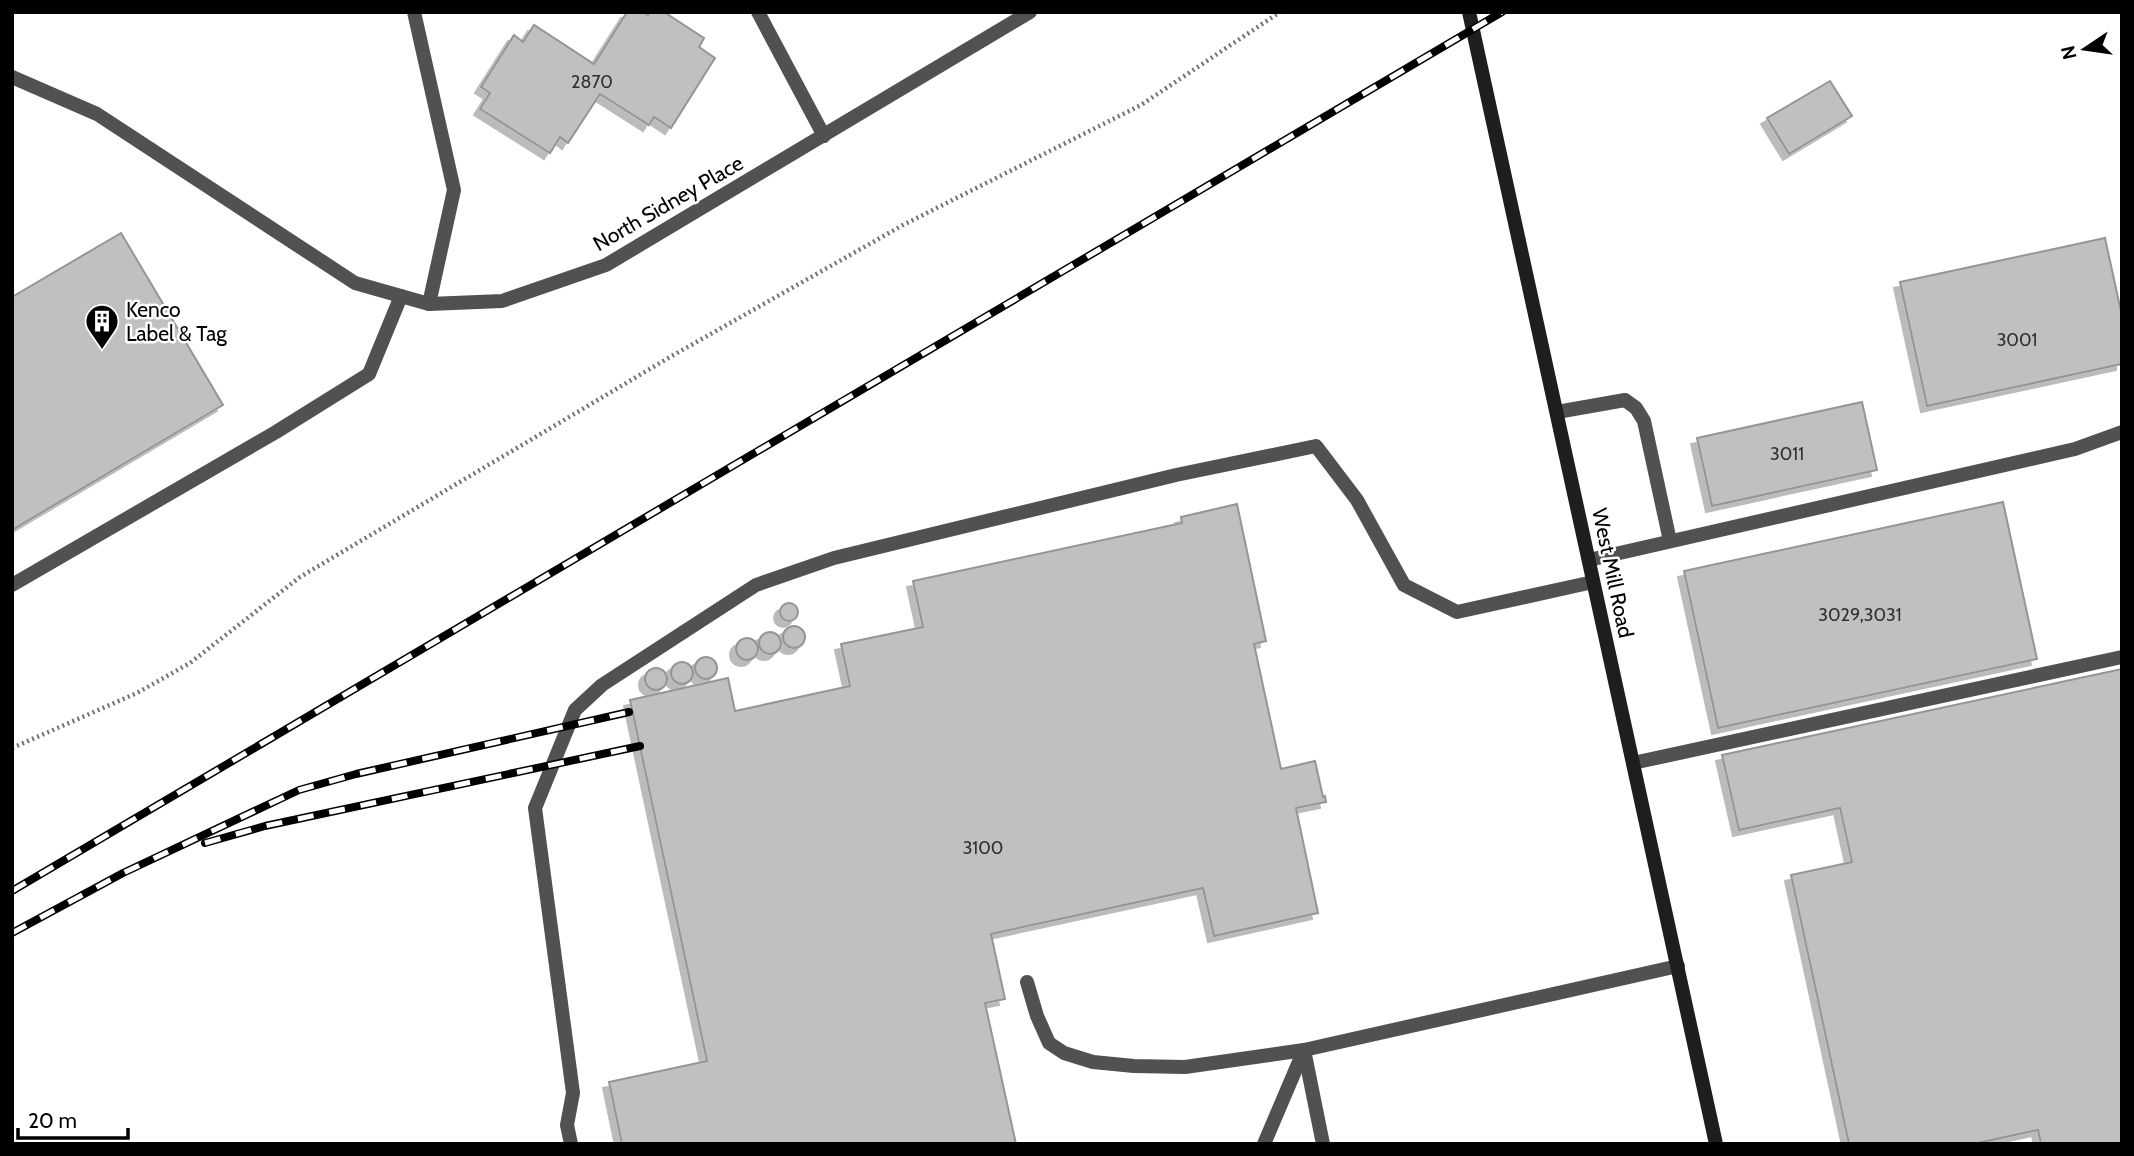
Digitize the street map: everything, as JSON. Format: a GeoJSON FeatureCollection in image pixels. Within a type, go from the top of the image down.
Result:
{"type":"FeatureCollection","features":[{"type":"Feature","properties":{"kind":"main road","name":"West Mill Road"},"geometry":{"type":"LineString","coordinates":[[1469,12],[1716,1144]]}},
{"type":"Feature","properties":{"kind":"street"},"geometry":{"type":"LineString","coordinates":[[414,12],[454,190],[429,304]]}},
{"type":"Feature","properties":{"kind":"street"},"geometry":{"type":"LineString","coordinates":[[758,12],[824,135]]}},
{"type":"Feature","properties":{"kind":"street","name":"North Sidney Place"},"geometry":{"type":"LineString","coordinates":[[12,77],[97,114],[355,283],[429,304],[502,301],[606,265],[1030,12]]}},
{"type":"Feature","properties":{"kind":"street"},"geometry":{"type":"LineString","coordinates":[[12,585],[276,432],[369,374],[401,296]]}},
{"type":"Feature","properties":{"kind":"street"},"geometry":{"type":"LineString","coordinates":[[1557,412],[1625,400],[1636,408],[1644,421],[1670,541]]}},
{"type":"Feature","properties":{"kind":"street"},"geometry":{"type":"LineString","coordinates":[[1589,560],[2075,449],[2122,432]]}},
{"type":"Feature","properties":{"kind":"street"},"geometry":{"type":"LineString","coordinates":[[571,1144],[567,1125],[573,1093],[535,808],[575,710],[602,685],[755,584],[834,558],[1176,475],[1316,446],[1357,500],[1404,585],[1457,612],[1593,582]]}},
{"type":"Feature","properties":{"kind":"street"},"geometry":{"type":"LineString","coordinates":[[1633,763],[2122,657]]}},
{"type":"Feature","properties":{"kind":"street"},"geometry":{"type":"LineString","coordinates":[[1027,982],[1037,1016],[1049,1043],[1064,1053],[1093,1062],[1185,1067],[1304,1050],[1678,966]]}},
{"type":"Feature","properties":{"kind":"street"},"geometry":{"type":"LineString","coordinates":[[1264,1144],[1304,1050]]}},
{"type":"Feature","properties":{"kind":"street"},"geometry":{"type":"LineString","coordinates":[[1304,1050],[1324,1144]]}},
{"type":"Feature","properties":{"kind":"path"},"geometry":{"type":"LineString","coordinates":[[12,748],[137,692],[190,663],[300,577],[333,557],[670,357],[903,225],[1141,105],[1280,12]]}},
{"type":"Feature","properties":{"kind":"building"},"geometry":{"type":"Polygon","coordinates":[[[627,12],[644,12],[648,15],[649,12],[664,12],[704,38],[699,47],[715,58],[671,128],[654,117],[649,125],[600,94],[568,143],[560,137],[550,153],[480,109],[490,93],[481,87],[514,35],[523,42],[534,25],[594,64],[627,12]]]}},
{"type":"Feature","properties":{"kind":"building"},"geometry":{"type":"Polygon","coordinates":[[[1830,81],[1852,116],[1789,154],[1767,118],[1830,81]]]}},
{"type":"Feature","properties":{"kind":"building","name":"Kenco Label & Tag"},"geometry":{"type":"Polygon","coordinates":[[[121,233],[223,405],[12,530],[12,297],[121,233]]]}},
{"type":"Feature","properties":{"kind":"building"},"geometry":{"type":"Polygon","coordinates":[[[2105,238],[2122,316],[2122,364],[1927,406],[1900,282],[2105,238]]]}},
{"type":"Feature","properties":{"kind":"building"},"geometry":{"type":"Polygon","coordinates":[[[1862,402],[1877,470],[1712,506],[1697,438],[1862,402]]]}},
{"type":"Feature","properties":{"kind":"building"},"geometry":{"type":"Polygon","coordinates":[[[2003,502],[2037,659],[1718,728],[1684,571],[2003,502]]]}},
{"type":"Feature","properties":{"kind":"building"},"geometry":{"type":"Polygon","coordinates":[[[1237,504],[1266,641],[1254,644],[1281,769],[1315,761],[1323,797],[1325,796],[1326,802],[1296,808],[1318,913],[1214,936],[1203,888],[991,934],[1005,999],[985,1003],[1016,1144],[622,1144],[609,1082],[707,1061],[630,700],[728,678],[735,711],[850,686],[841,644],[923,627],[913,581],[1182,523],[1181,517],[1237,504]]]}},
{"type":"Feature","properties":{"kind":"building"},"geometry":{"type":"Polygon","coordinates":[[[785,603],[793,603],[798,612],[796,619],[785,621],[780,616],[780,608],[785,603]]]}},
{"type":"Feature","properties":{"kind":"building"},"geometry":{"type":"Polygon","coordinates":[[[794,626],[802,629],[805,637],[802,645],[794,648],[786,645],[783,637],[786,629],[794,626]]]}},
{"type":"Feature","properties":{"kind":"building"},"geometry":{"type":"Polygon","coordinates":[[[766,632],[774,632],[781,639],[781,647],[774,654],[766,654],[759,647],[759,639],[766,632]]]}},
{"type":"Feature","properties":{"kind":"building"},"geometry":{"type":"Polygon","coordinates":[[[747,638],[755,641],[758,649],[755,657],[747,660],[739,657],[736,649],[739,641],[747,638]]]}},
{"type":"Feature","properties":{"kind":"building"},"geometry":{"type":"Polygon","coordinates":[[[706,657],[714,660],[717,668],[714,676],[706,679],[698,676],[695,668],[698,660],[706,657]]]}},
{"type":"Feature","properties":{"kind":"building"},"geometry":{"type":"Polygon","coordinates":[[[682,662],[690,665],[693,673],[690,681],[682,684],[674,681],[671,673],[674,665],[682,662]]]}},
{"type":"Feature","properties":{"kind":"building"},"geometry":{"type":"Polygon","coordinates":[[[656,668],[664,671],[667,679],[664,687],[656,690],[648,687],[645,679],[648,671],[656,668]]]}},
{"type":"Feature","properties":{"kind":"building"},"geometry":{"type":"Polygon","coordinates":[[[2122,669],[2122,1144],[2041,1144],[2038,1130],[1973,1144],[1849,1144],[1791,875],[1852,862],[1840,808],[1739,830],[1722,755],[2122,669]]]}},
{"type":"Feature","properties":{"kind":"railway"},"geometry":{"type":"LineString","coordinates":[[12,891],[1502,12]]}},
{"type":"Feature","properties":{"kind":"railway"},"geometry":{"type":"LineString","coordinates":[[12,933],[123,873],[299,790],[356,774],[629,712]]}},
{"type":"Feature","properties":{"kind":"railway"},"geometry":{"type":"LineString","coordinates":[[205,843],[265,826],[640,746]]}},
{"type":"Feature","properties":{"kind":"place","name":"Kenco Label & Tag"},"geometry":{"type":"Point","coordinates":[102,351]}}]}
